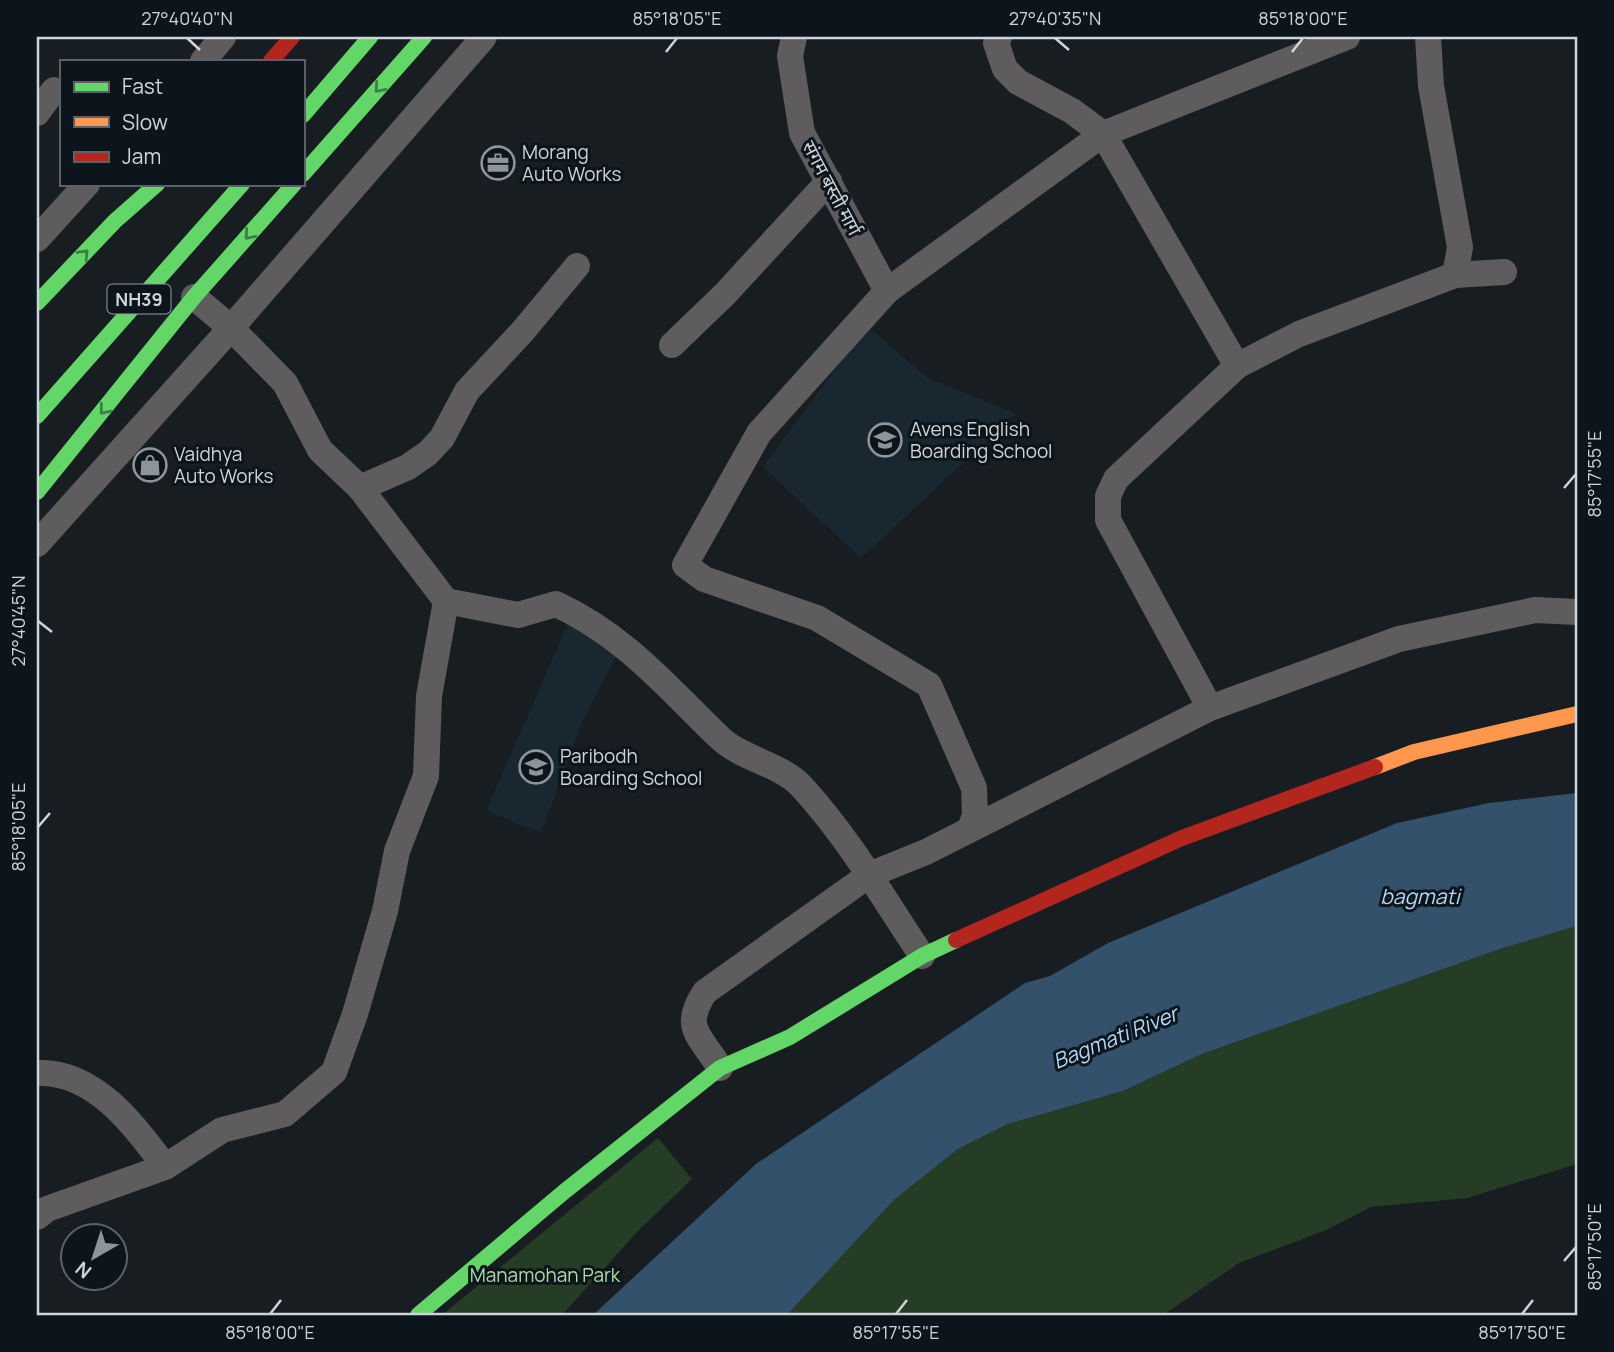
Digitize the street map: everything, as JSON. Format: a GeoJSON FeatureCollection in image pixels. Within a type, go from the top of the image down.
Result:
{"type":"FeatureCollection","features":[{"type":"Feature","properties":{"kind":"main road"},"geometry":{"type":"LineString","coordinates":[[272,60],[292,37]]}},
{"type":"Feature","properties":{"kind":"main road"},"geometry":{"type":"LineString","coordinates":[[304,114],[370,37]]}},
{"type":"Feature","properties":{"kind":"main road"},"geometry":{"type":"LineString","coordinates":[[304,173],[424,37]]}},
{"type":"Feature","properties":{"kind":"main road"},"geometry":{"type":"LineString","coordinates":[[37,303],[47,276],[155,186]]}},
{"type":"Feature","properties":{"kind":"main road","name":"NH39"},"geometry":{"type":"LineString","coordinates":[[37,415],[240,186]]}},
{"type":"Feature","properties":{"kind":"main road"},"geometry":{"type":"LineString","coordinates":[[37,492],[194,297],[292,186]]}},
{"type":"Feature","properties":{"kind":"main road"},"geometry":{"type":"LineString","coordinates":[[418,1315],[554,1199],[720,1068],[790,1037],[922,957],[1037,901],[1182,838],[1401,756],[1577,714]]}},
{"type":"Feature","properties":{"kind":"street"},"geometry":{"type":"LineString","coordinates":[[204,60],[223,37]]}},
{"type":"Feature","properties":{"kind":"street"},"geometry":{"type":"LineString","coordinates":[[37,544],[232,328],[484,37]]}},
{"type":"Feature","properties":{"kind":"street","name":"संगम बस्ती मार्ग"},"geometry":{"type":"LineString","coordinates":[[794,37],[790,56],[802,133],[887,291]]}},
{"type":"Feature","properties":{"kind":"street"},"geometry":{"type":"LineString","coordinates":[[999,37],[996,43],[1005,69],[1018,82],[1072,111],[1103,134],[1237,366]]}},
{"type":"Feature","properties":{"kind":"street"},"geometry":{"type":"LineString","coordinates":[[970,829],[975,815],[974,788],[929,685],[817,618],[704,579],[685,565],[759,433],[887,291],[1103,134],[1347,37]]}},
{"type":"Feature","properties":{"kind":"street"},"geometry":{"type":"LineString","coordinates":[[1427,37],[1431,86],[1460,247],[1455,275]]}},
{"type":"Feature","properties":{"kind":"street"},"geometry":{"type":"LineString","coordinates":[[37,113],[54,90]]}},
{"type":"Feature","properties":{"kind":"street"},"geometry":{"type":"LineString","coordinates":[[672,345],[733,285],[829,181]]}},
{"type":"Feature","properties":{"kind":"street"},"geometry":{"type":"LineString","coordinates":[[37,239],[85,186]]}},
{"type":"Feature","properties":{"kind":"street"},"geometry":{"type":"LineString","coordinates":[[360,488],[408,467],[428,453],[442,438],[467,391],[522,332],[577,265]]}},
{"type":"Feature","properties":{"kind":"street"},"geometry":{"type":"LineString","coordinates":[[1210,708],[1108,520],[1108,496],[1116,479],[1237,366],[1299,334],[1455,275],[1504,272]]}},
{"type":"Feature","properties":{"kind":"street"},"geometry":{"type":"LineString","coordinates":[[194,297],[232,328],[285,383],[320,450],[360,488],[446,601],[518,615],[556,604],[587,619],[617,640],[686,700],[722,740],[800,785],[869,875],[922,957]]}},
{"type":"Feature","properties":{"kind":"street"},"geometry":{"type":"LineString","coordinates":[[37,1217],[47,1209],[165,1167],[222,1130],[285,1114],[334,1072],[374,950],[397,851],[426,776],[429,696],[446,601]]}},
{"type":"Feature","properties":{"kind":"street"},"geometry":{"type":"LineString","coordinates":[[720,1068],[692,1023],[692,1010],[705,992],[869,875],[926,852],[1210,708],[1399,639],[1535,610],[1577,612]]}},
{"type":"Feature","properties":{"kind":"street"},"geometry":{"type":"LineString","coordinates":[[37,1073],[52,1072],[85,1083],[141,1133],[165,1167]]}},
{"type":"Feature","properties":{"kind":"shaded area","name":"Avens English Boarding School"},"geometry":{"type":"Polygon","coordinates":[[[867,326],[928,378],[1016,414],[861,558],[763,467],[867,326]]]}},
{"type":"Feature","properties":{"kind":"shaded area","name":"Paribodh Boarding School"},"geometry":{"type":"Polygon","coordinates":[[[570,619],[618,653],[582,722],[541,833],[486,811],[570,619]]]}},
{"type":"Feature","properties":{"kind":"green space"},"geometry":{"type":"Polygon","coordinates":[[[1577,926],[1577,1164],[1467,1198],[1371,1207],[1326,1230],[1239,1263],[1163,1315],[787,1315],[894,1200],[958,1149],[1008,1124],[1123,1091],[1202,1054],[1503,948],[1577,926]]]}},
{"type":"Feature","properties":{"kind":"green space","name":"Manamohan Park"},"geometry":{"type":"Polygon","coordinates":[[[658,1138],[692,1179],[638,1231],[562,1315],[442,1315],[658,1138]]]}},
{"type":"Feature","properties":{"kind":"water","name":"bagmati"},"geometry":{"type":"Polygon","coordinates":[[[1577,793],[1577,926],[1503,948],[1202,1054],[1123,1091],[1008,1124],[958,1149],[894,1200],[787,1315],[593,1315],[756,1164],[1025,983],[1050,976],[1108,943],[1397,823],[1489,803],[1577,793]]]}},
{"type":"Feature","properties":{"kind":"traffic: fast"},"geometry":{"type":"LineString","coordinates":[[304,114],[370,37]]}},
{"type":"Feature","properties":{"kind":"traffic: fast"},"geometry":{"type":"LineString","coordinates":[[304,173],[424,37]]}},
{"type":"Feature","properties":{"kind":"traffic: fast"},"geometry":{"type":"LineString","coordinates":[[37,303],[115,221],[155,186]]}},
{"type":"Feature","properties":{"kind":"traffic: fast"},"geometry":{"type":"LineString","coordinates":[[37,416],[240,186]]}},
{"type":"Feature","properties":{"kind":"traffic: fast"},"geometry":{"type":"LineString","coordinates":[[37,492],[194,297],[292,186]]}},
{"type":"Feature","properties":{"kind":"traffic: fast"},"geometry":{"type":"LineString","coordinates":[[418,1315],[565,1191],[720,1068],[790,1037],[922,956],[956,940]]}},
{"type":"Feature","properties":{"kind":"traffic: slow"},"geometry":{"type":"LineString","coordinates":[[1375,767],[1414,752],[1577,714]]}},
{"type":"Feature","properties":{"kind":"traffic: jam"},"geometry":{"type":"LineString","coordinates":[[272,60],[292,37]]}},
{"type":"Feature","properties":{"kind":"traffic: jam"},"geometry":{"type":"LineString","coordinates":[[956,940],[1182,838],[1375,767]]}},
{"type":"Feature","properties":{"kind":"place","name":"Morang Auto Works"},"geometry":{"type":"Point","coordinates":[498,163]}},
{"type":"Feature","properties":{"kind":"place","name":"Avens English Boarding School"},"geometry":{"type":"Point","coordinates":[885,440]}},
{"type":"Feature","properties":{"kind":"place","name":"Vaidhya Auto Works"},"geometry":{"type":"Point","coordinates":[150,465]}},
{"type":"Feature","properties":{"kind":"place","name":"Paribodh Boarding School"},"geometry":{"type":"Point","coordinates":[536,767]}},
{"type":"Feature","properties":{"kind":"water label","name":"Bagmati River"},"geometry":{"type":"Point","coordinates":[1115,1037]}}]}
